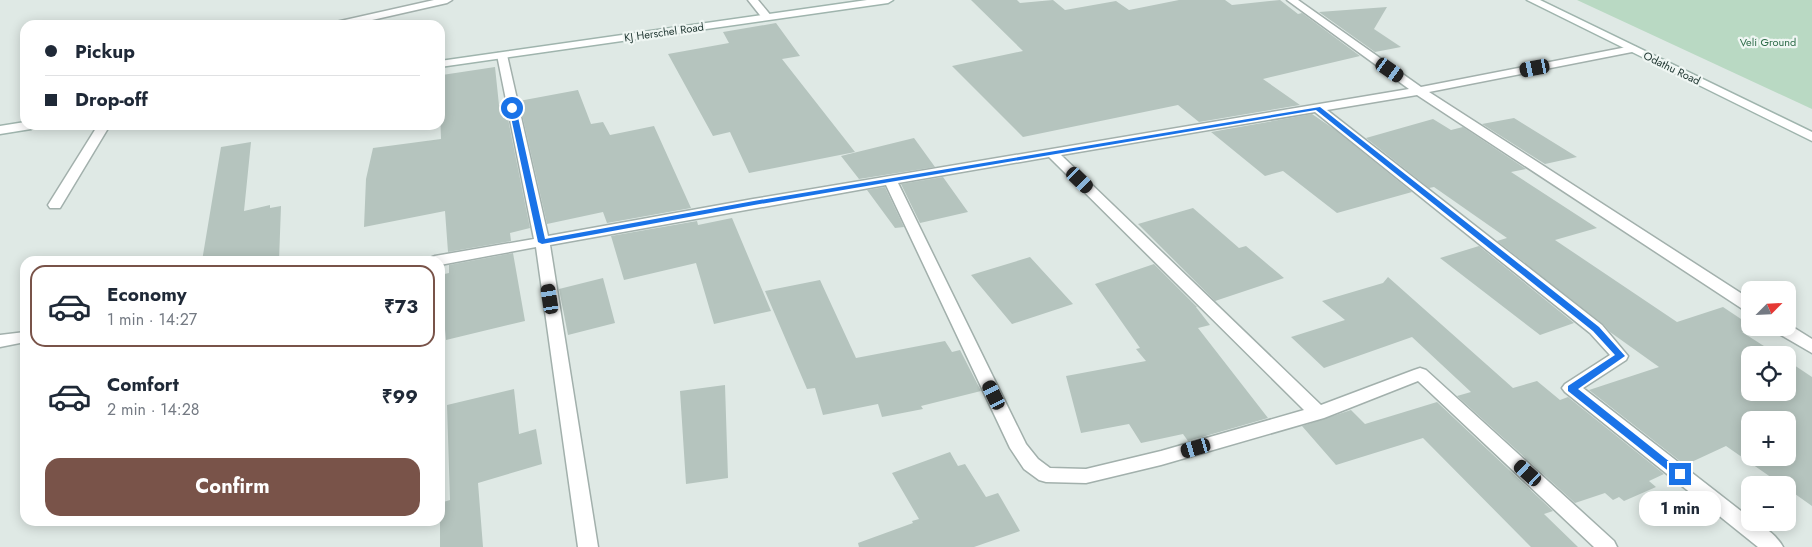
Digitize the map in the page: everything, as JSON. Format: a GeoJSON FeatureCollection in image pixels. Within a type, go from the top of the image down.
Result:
{"type":"FeatureCollection","features":[{"type":"Feature","properties":{"kind":"street"},"geometry":{"type":"LineString","coordinates":[[358,20],[447,0]]}},
{"type":"Feature","properties":{"kind":"street"},"geometry":{"type":"LineString","coordinates":[[753,0],[767,17]]}},
{"type":"Feature","properties":{"kind":"street","name":"KJ Herschel Road"},"geometry":{"type":"LineString","coordinates":[[445,63],[888,0]]}},
{"type":"Feature","properties":{"kind":"street"},"geometry":{"type":"LineString","coordinates":[[1292,0],[1419,91],[1741,300]]}},
{"type":"Feature","properties":{"kind":"street","name":"Odathu Road"},"geometry":{"type":"LineString","coordinates":[[1532,0],[1812,137]]}},
{"type":"Feature","properties":{"kind":"street"},"geometry":{"type":"LineString","coordinates":[[445,259],[890,180],[1419,91],[1632,48]]}},
{"type":"Feature","properties":{"kind":"street"},"geometry":{"type":"LineString","coordinates":[[502,54],[542,242],[588,547]]}},
{"type":"Feature","properties":{"kind":"street"},"geometry":{"type":"LineString","coordinates":[[1317,108],[1596,329],[1620,356],[1571,388],[1772,547]]}},
{"type":"Feature","properties":{"kind":"street"},"geometry":{"type":"LineString","coordinates":[[0,130],[20,127]]}},
{"type":"Feature","properties":{"kind":"street"},"geometry":{"type":"LineString","coordinates":[[55,205],[101,130]]}},
{"type":"Feature","properties":{"kind":"street"},"geometry":{"type":"LineString","coordinates":[[1052,153],[1318,414]]}},
{"type":"Feature","properties":{"kind":"street"},"geometry":{"type":"LineString","coordinates":[[890,180],[1019,448],[1031,464],[1046,475],[1086,476],[1160,458],[1318,414],[1420,374],[1607,547]]}},
{"type":"Feature","properties":{"kind":"street"},"geometry":{"type":"LineString","coordinates":[[1795,336],[1812,347]]}},
{"type":"Feature","properties":{"kind":"street"},"geometry":{"type":"LineString","coordinates":[[0,341],[20,337]]}},
{"type":"Feature","properties":{"kind":"green space","name":"Veli Ground"},"geometry":{"type":"Polygon","coordinates":[[[1577,0],[1812,0],[1812,109],[1577,0]]]}},
{"type":"Feature","properties":{"kind":"building"},"geometry":{"type":"Polygon","coordinates":[[[971,0],[1017,0],[1020,3],[1053,0],[1065,10],[1116,1],[1129,10],[1179,0],[1225,0],[1232,5],[1280,0],[1298,14],[1302,13],[1360,56],[1263,79],[1300,105],[1199,122],[1178,105],[1023,137],[952,66],[1023,51],[971,0]]]}},
{"type":"Feature","properties":{"kind":"building"},"geometry":{"type":"Polygon","coordinates":[[[1387,7],[1374,29],[1401,47],[1375,52],[1319,12],[1387,7]]]}},
{"type":"Feature","properties":{"kind":"building"},"geometry":{"type":"Polygon","coordinates":[[[776,23],[800,56],[782,59],[855,152],[749,173],[730,132],[713,136],[668,54],[729,43],[723,32],[776,23]]]}},
{"type":"Feature","properties":{"kind":"building"},"geometry":{"type":"Polygon","coordinates":[[[495,67],[499,105],[505,104],[530,228],[510,233],[511,241],[448,252],[445,211],[364,227],[366,179],[373,148],[441,139],[441,130],[445,130],[445,75],[495,67]]]}},
{"type":"Feature","properties":{"kind":"building"},"geometry":{"type":"Polygon","coordinates":[[[578,90],[591,124],[603,122],[610,135],[654,126],[691,208],[607,223],[603,212],[547,224],[519,101],[578,90]]]}},
{"type":"Feature","properties":{"kind":"building"},"geometry":{"type":"Polygon","coordinates":[[[1312,114],[1334,129],[1412,192],[1337,213],[1283,171],[1265,176],[1211,132],[1312,114]]]}},
{"type":"Feature","properties":{"kind":"building"},"geometry":{"type":"Polygon","coordinates":[[[1514,118],[1577,157],[1545,164],[1482,124],[1514,118]]]}},
{"type":"Feature","properties":{"kind":"building"},"geometry":{"type":"Polygon","coordinates":[[[1433,119],[1451,130],[1463,127],[1526,169],[1511,172],[1597,228],[1555,240],[1677,322],[1723,307],[1741,319],[1741,336],[1748,336],[1764,346],[1741,346],[1741,401],[1796,401],[1796,366],[1812,377],[1812,506],[1796,495],[1796,476],[1769,476],[1755,466],[1796,466],[1796,411],[1741,411],[1741,456],[1726,446],[1685,465],[1589,390],[1659,367],[1610,332],[1603,324],[1497,241],[1507,238],[1434,187],[1429,188],[1366,138],[1433,119]]]}},
{"type":"Feature","properties":{"kind":"building"},"geometry":{"type":"Polygon","coordinates":[[[914,138],[935,167],[859,179],[841,156],[914,138]]]}},
{"type":"Feature","properties":{"kind":"building"},"geometry":{"type":"Polygon","coordinates":[[[251,142],[244,211],[270,205],[270,208],[281,206],[279,256],[203,256],[221,147],[251,142]]]}},
{"type":"Feature","properties":{"kind":"building"},"geometry":{"type":"Polygon","coordinates":[[[943,177],[968,212],[920,223],[901,184],[943,177]]]}},
{"type":"Feature","properties":{"kind":"building"},"geometry":{"type":"Polygon","coordinates":[[[885,187],[904,227],[895,228],[867,190],[885,187]]]}},
{"type":"Feature","properties":{"kind":"building"},"geometry":{"type":"Polygon","coordinates":[[[1193,208],[1239,248],[1246,246],[1284,278],[1215,301],[1138,224],[1193,208]]]}},
{"type":"Feature","properties":{"kind":"building"},"geometry":{"type":"Polygon","coordinates":[[[732,218],[771,311],[714,324],[696,263],[624,280],[611,236],[697,221],[698,225],[732,218]]]}},
{"type":"Feature","properties":{"kind":"building"},"geometry":{"type":"Polygon","coordinates":[[[1479,246],[1574,323],[1540,335],[1440,258],[1479,246]]]}},
{"type":"Feature","properties":{"kind":"building"},"geometry":{"type":"Polygon","coordinates":[[[513,253],[525,321],[446,340],[445,274],[449,273],[449,265],[513,253]]]}},
{"type":"Feature","properties":{"kind":"building"},"geometry":{"type":"Polygon","coordinates":[[[1030,257],[1073,304],[1012,324],[971,275],[1030,257]]]}},
{"type":"Feature","properties":{"kind":"building"},"geometry":{"type":"Polygon","coordinates":[[[1154,264],[1197,307],[1210,325],[1198,328],[1268,418],[1188,441],[1183,434],[1141,443],[1129,424],[1081,433],[1066,376],[1146,361],[1136,349],[1140,348],[1095,284],[1154,264]]]}},
{"type":"Feature","properties":{"kind":"building"},"geometry":{"type":"Polygon","coordinates":[[[1388,277],[1513,388],[1537,381],[1560,400],[1568,397],[1664,474],[1649,481],[1656,487],[1624,501],[1619,497],[1613,500],[1605,493],[1575,503],[1457,396],[1471,392],[1412,337],[1324,368],[1291,337],[1345,320],[1322,301],[1383,283],[1388,277]]]}},
{"type":"Feature","properties":{"kind":"building"},"geometry":{"type":"Polygon","coordinates":[[[603,278],[615,323],[568,335],[559,289],[603,278]]]}},
{"type":"Feature","properties":{"kind":"building"},"geometry":{"type":"Polygon","coordinates":[[[820,280],[856,358],[945,341],[952,352],[960,350],[981,391],[921,406],[923,409],[882,417],[878,404],[823,415],[815,388],[807,389],[765,291],[820,280]]]}},
{"type":"Feature","properties":{"kind":"building"},"geometry":{"type":"Polygon","coordinates":[[[725,385],[728,478],[686,484],[680,391],[725,385]]]}},
{"type":"Feature","properties":{"kind":"building"},"geometry":{"type":"Polygon","coordinates":[[[514,389],[519,434],[536,429],[542,464],[478,483],[483,547],[440,547],[440,526],[445,526],[445,502],[450,500],[447,405],[514,389]]]}},
{"type":"Feature","properties":{"kind":"building"},"geometry":{"type":"Polygon","coordinates":[[[1437,402],[1553,511],[1544,514],[1578,547],[1531,547],[1423,438],[1336,465],[1302,426],[1351,410],[1365,424],[1437,402]]]}},
{"type":"Feature","properties":{"kind":"building"},"geometry":{"type":"Polygon","coordinates":[[[950,452],[958,466],[965,464],[986,497],[998,493],[1020,531],[974,547],[859,547],[858,543],[913,523],[912,521],[919,519],[892,473],[950,452]]]}},
{"type":"Feature","properties":{"kind":"route"},"geometry":{"type":"LineString","coordinates":[[512,108],[542,242],[754,203],[1317,108],[1596,329],[1620,356],[1571,388],[1680,474]]}}]}
